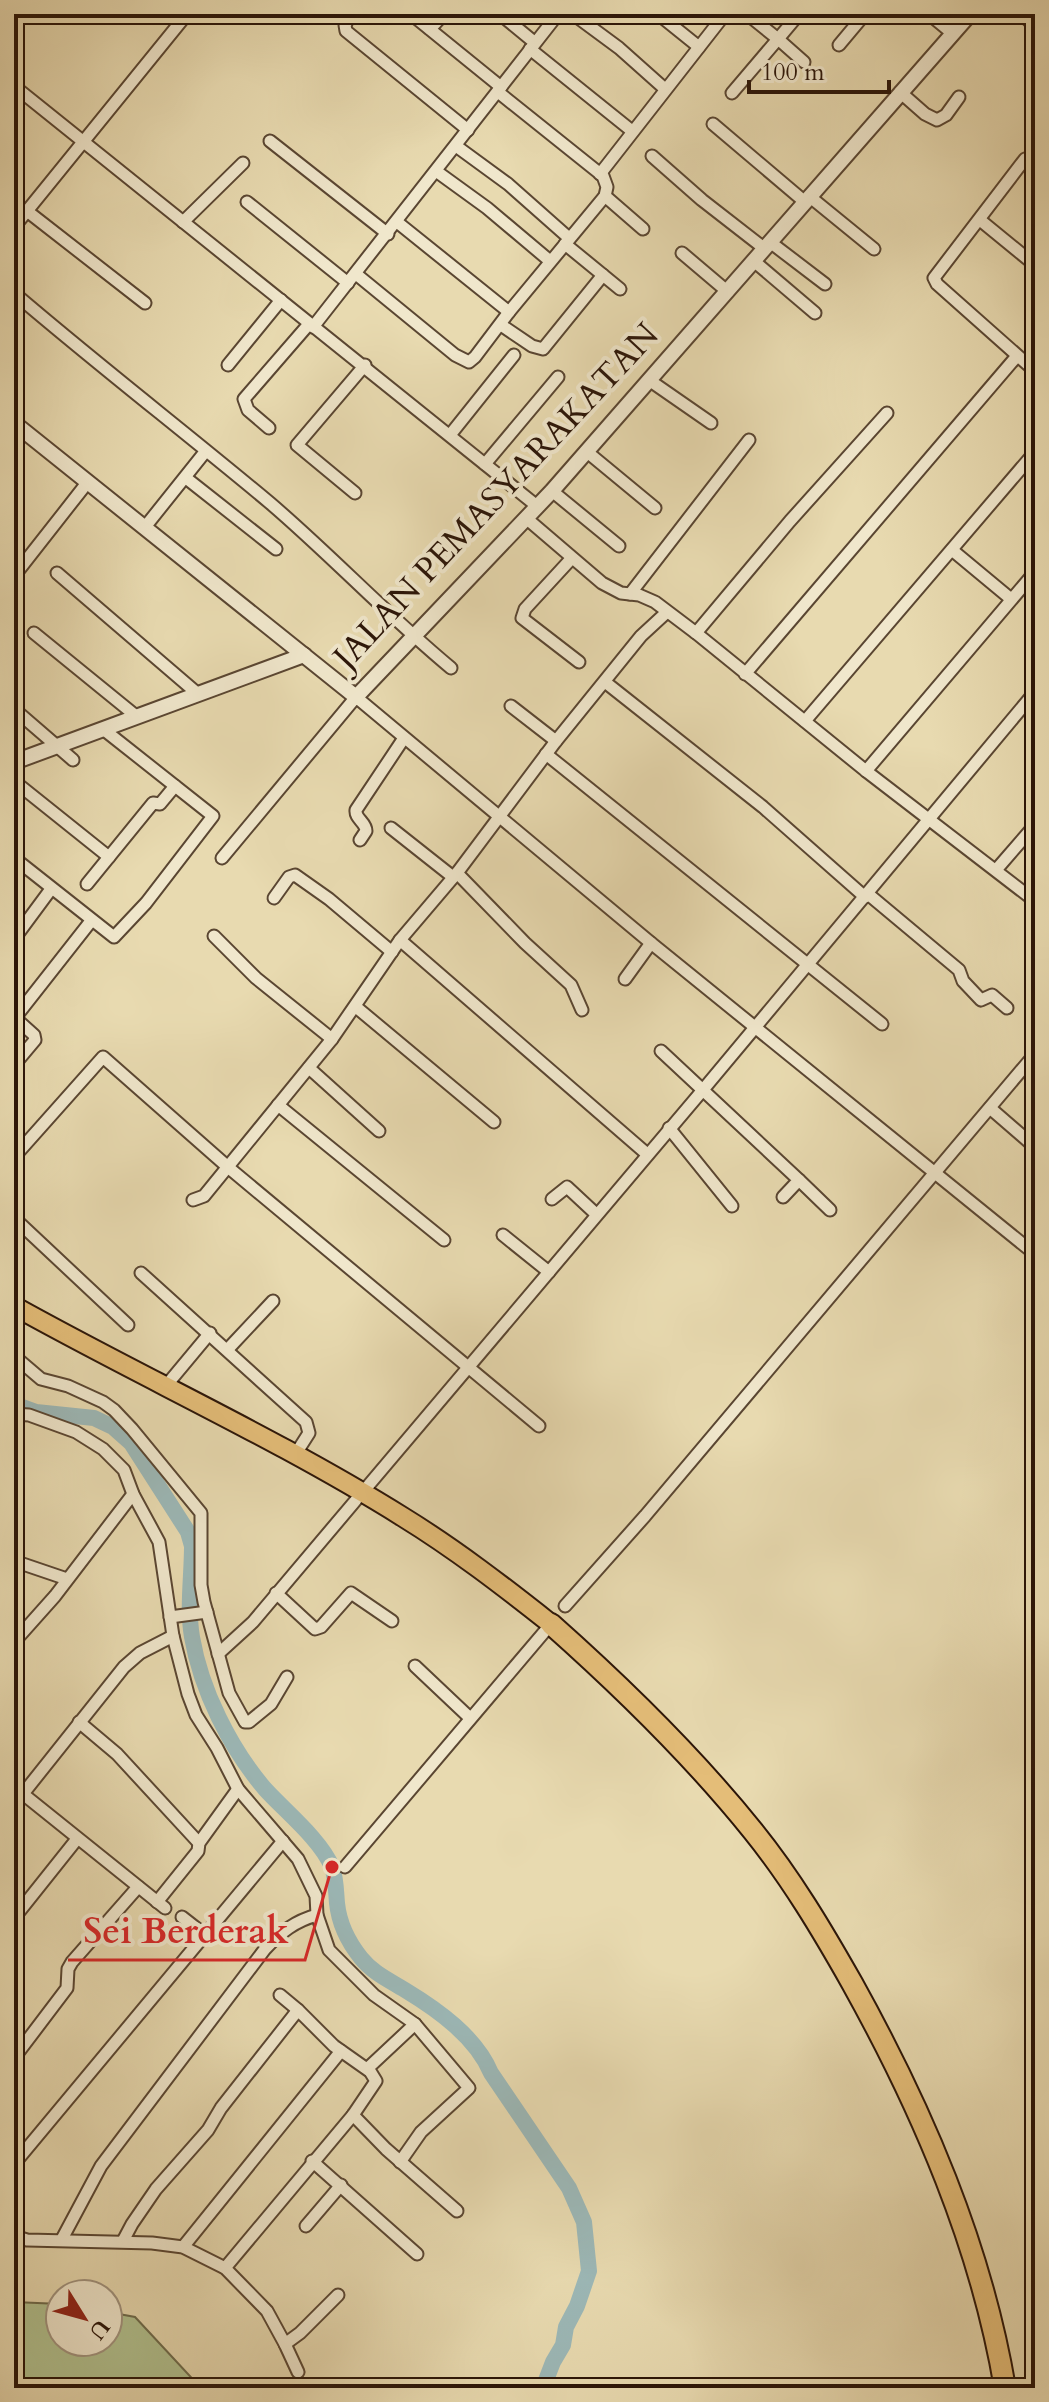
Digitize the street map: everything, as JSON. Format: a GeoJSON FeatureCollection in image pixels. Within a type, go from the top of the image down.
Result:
{"type":"FeatureCollection","features":[{"type":"Feature","properties":{"kind":"highway"},"geometry":{"type":"LineString","coordinates":[[547,1627],[643,1724],[732,1821],[811,1933],[836,1975],[907,2114],[944,2208],[973,2293],[993,2388]]}},
{"type":"Feature","properties":{"kind":"highway"},"geometry":{"type":"LineString","coordinates":[[547,1627],[649,1715],[705,1774],[783,1871],[820,1927],[876,2027],[937,2159],[980,2278],[995,2331],[1005,2388]]}},
{"type":"Feature","properties":{"kind":"main road"},"geometry":{"type":"LineString","coordinates":[[14,1306],[165,1387],[228,1426],[295,1455],[440,1547],[547,1627]]}},
{"type":"Feature","properties":{"kind":"main road"},"geometry":{"type":"LineString","coordinates":[[14,1318],[359,1496]]}},
{"type":"Feature","properties":{"kind":"street"},"geometry":{"type":"LineString","coordinates":[[14,227],[187,14]]}},
{"type":"Feature","properties":{"kind":"street"},"geometry":{"type":"LineString","coordinates":[[351,14],[345,25],[346,31],[468,130]]}},
{"type":"Feature","properties":{"kind":"street"},"geometry":{"type":"LineString","coordinates":[[247,202],[464,361],[469,362],[475,357],[605,196],[606,182],[411,14]]}},
{"type":"Feature","properties":{"kind":"street"},"geometry":{"type":"LineString","coordinates":[[430,29],[444,14]]}},
{"type":"Feature","properties":{"kind":"street"},"geometry":{"type":"LineString","coordinates":[[500,14],[532,46],[632,131]]}},
{"type":"Feature","properties":{"kind":"street"},"geometry":{"type":"LineString","coordinates":[[269,428],[248,410],[244,399],[352,279],[558,14]]}},
{"type":"Feature","properties":{"kind":"street"},"geometry":{"type":"LineString","coordinates":[[573,14],[619,48],[665,89]]}},
{"type":"Feature","properties":{"kind":"street"},"geometry":{"type":"LineString","coordinates":[[658,14],[699,47]]}},
{"type":"Feature","properties":{"kind":"street"},"geometry":{"type":"LineString","coordinates":[[600,174],[725,14]]}},
{"type":"Feature","properties":{"kind":"street"},"geometry":{"type":"LineString","coordinates":[[747,14],[804,62]]}},
{"type":"Feature","properties":{"kind":"street"},"geometry":{"type":"LineString","coordinates":[[732,93],[799,14]]}},
{"type":"Feature","properties":{"kind":"street"},"geometry":{"type":"LineString","coordinates":[[839,45],[865,14]]}},
{"type":"Feature","properties":{"kind":"street"},"geometry":{"type":"LineString","coordinates":[[929,14],[952,33]]}},
{"type":"Feature","properties":{"kind":"street","name":"JALAN PEMASYARAKATAN"},"geometry":{"type":"LineString","coordinates":[[14,423],[356,697],[552,491],[970,14]]}},
{"type":"Feature","properties":{"kind":"street"},"geometry":{"type":"LineString","coordinates":[[1022,14],[1035,27]]}},
{"type":"Feature","properties":{"kind":"street"},"geometry":{"type":"LineString","coordinates":[[14,86],[537,506]]}},
{"type":"Feature","properties":{"kind":"street"},"geometry":{"type":"LineString","coordinates":[[900,92],[925,114],[937,120],[946,115],[959,97]]}},
{"type":"Feature","properties":{"kind":"street"},"geometry":{"type":"LineString","coordinates":[[713,124],[874,249]]}},
{"type":"Feature","properties":{"kind":"street"},"geometry":{"type":"LineString","coordinates":[[270,141],[388,234]]}},
{"type":"Feature","properties":{"kind":"street"},"geometry":{"type":"LineString","coordinates":[[456,146],[508,184],[620,289]]}},
{"type":"Feature","properties":{"kind":"street"},"geometry":{"type":"LineString","coordinates":[[652,156],[702,200],[825,284]]}},
{"type":"Feature","properties":{"kind":"street"},"geometry":{"type":"LineString","coordinates":[[1035,163],[1025,159],[934,281],[1035,371]]}},
{"type":"Feature","properties":{"kind":"street"},"geometry":{"type":"LineString","coordinates":[[183,222],[243,163]]}},
{"type":"Feature","properties":{"kind":"street"},"geometry":{"type":"LineString","coordinates":[[436,171],[487,208],[550,261]]}},
{"type":"Feature","properties":{"kind":"street"},"geometry":{"type":"LineString","coordinates":[[605,196],[643,229]]}},
{"type":"Feature","properties":{"kind":"street"},"geometry":{"type":"LineString","coordinates":[[27,211],[145,303]]}},
{"type":"Feature","properties":{"kind":"street"},"geometry":{"type":"LineString","coordinates":[[980,220],[1035,265]]}},
{"type":"Feature","properties":{"kind":"street"},"geometry":{"type":"LineString","coordinates":[[397,222],[509,312]]}},
{"type":"Feature","properties":{"kind":"street"},"geometry":{"type":"LineString","coordinates":[[682,253],[728,292]]}},
{"type":"Feature","properties":{"kind":"street"},"geometry":{"type":"LineString","coordinates":[[755,262],[815,313]]}},
{"type":"Feature","properties":{"kind":"street"},"geometry":{"type":"LineString","coordinates":[[501,325],[532,346],[543,349],[603,275]]}},
{"type":"Feature","properties":{"kind":"street"},"geometry":{"type":"LineString","coordinates":[[14,293],[314,542],[451,668]]}},
{"type":"Feature","properties":{"kind":"street"},"geometry":{"type":"LineString","coordinates":[[228,365],[281,300]]}},
{"type":"Feature","properties":{"kind":"street"},"geometry":{"type":"LineString","coordinates":[[450,435],[514,355]]}},
{"type":"Feature","properties":{"kind":"street"},"geometry":{"type":"LineString","coordinates":[[745,674],[1017,356]]}},
{"type":"Feature","properties":{"kind":"street"},"geometry":{"type":"LineString","coordinates":[[355,493],[297,445],[365,365]]}},
{"type":"Feature","properties":{"kind":"street"},"geometry":{"type":"LineString","coordinates":[[485,464],[558,377]]}},
{"type":"Feature","properties":{"kind":"street"},"geometry":{"type":"LineString","coordinates":[[649,380],[711,423]]}},
{"type":"Feature","properties":{"kind":"street"},"geometry":{"type":"LineString","coordinates":[[696,633],[790,521],[887,413]]}},
{"type":"Feature","properties":{"kind":"street"},"geometry":{"type":"LineString","coordinates":[[630,594],[749,440]]}},
{"type":"Feature","properties":{"kind":"street"},"geometry":{"type":"LineString","coordinates":[[586,451],[655,508]]}},
{"type":"Feature","properties":{"kind":"street"},"geometry":{"type":"LineString","coordinates":[[145,527],[205,452]]}},
{"type":"Feature","properties":{"kind":"street"},"geometry":{"type":"LineString","coordinates":[[805,721],[1035,452]]}},
{"type":"Feature","properties":{"kind":"street"},"geometry":{"type":"LineString","coordinates":[[186,478],[276,549]]}},
{"type":"Feature","properties":{"kind":"street"},"geometry":{"type":"LineString","coordinates":[[14,576],[87,483]]}},
{"type":"Feature","properties":{"kind":"street"},"geometry":{"type":"LineString","coordinates":[[552,491],[619,546]]}},
{"type":"Feature","properties":{"kind":"street"},"geometry":{"type":"LineString","coordinates":[[526,518],[608,587],[655,602],[866,771],[996,870],[1033,894]]}},
{"type":"Feature","properties":{"kind":"street"},"geometry":{"type":"LineString","coordinates":[[952,550],[1011,599]]}},
{"type":"Feature","properties":{"kind":"street"},"geometry":{"type":"LineString","coordinates":[[571,559],[525,609],[522,618],[579,662]]}},
{"type":"Feature","properties":{"kind":"street"},"geometry":{"type":"LineString","coordinates":[[866,771],[1035,572]]}},
{"type":"Feature","properties":{"kind":"street"},"geometry":{"type":"LineString","coordinates":[[57,573],[198,694]]}},
{"type":"Feature","properties":{"kind":"street"},"geometry":{"type":"LineString","coordinates":[[193,1200],[204,1196],[309,1068],[356,1007],[400,940],[455,875],[556,741],[641,636],[667,612]]}},
{"type":"Feature","properties":{"kind":"street"},"geometry":{"type":"LineString","coordinates":[[34,633],[136,716]]}},
{"type":"Feature","properties":{"kind":"street"},"geometry":{"type":"LineString","coordinates":[[14,762],[304,655]]}},
{"type":"Feature","properties":{"kind":"street"},"geometry":{"type":"LineString","coordinates":[[605,682],[763,807],[959,970],[963,981],[981,1000],[992,995],[1007,1008]]}},
{"type":"Feature","properties":{"kind":"street"},"geometry":{"type":"LineString","coordinates":[[218,1654],[253,1622],[1035,692]]}},
{"type":"Feature","properties":{"kind":"street"},"geometry":{"type":"LineString","coordinates":[[222,858],[356,697],[651,943],[1035,1254]]}},
{"type":"Feature","properties":{"kind":"street"},"geometry":{"type":"LineString","coordinates":[[511,706],[556,741]]}},
{"type":"Feature","properties":{"kind":"street"},"geometry":{"type":"LineString","coordinates":[[14,709],[73,760]]}},
{"type":"Feature","properties":{"kind":"street"},"geometry":{"type":"LineString","coordinates":[[14,858],[114,937],[146,903],[213,815],[103,729]]}},
{"type":"Feature","properties":{"kind":"street"},"geometry":{"type":"LineString","coordinates":[[360,840],[366,827],[357,817],[356,810],[404,738]]}},
{"type":"Feature","properties":{"kind":"street"},"geometry":{"type":"LineString","coordinates":[[546,754],[882,1024]]}},
{"type":"Feature","properties":{"kind":"street"},"geometry":{"type":"LineString","coordinates":[[14,781],[109,857]]}},
{"type":"Feature","properties":{"kind":"street"},"geometry":{"type":"LineString","coordinates":[[87,884],[153,803],[160,804],[175,786]]}},
{"type":"Feature","properties":{"kind":"street"},"geometry":{"type":"LineString","coordinates":[[996,870],[1035,825]]}},
{"type":"Feature","properties":{"kind":"street"},"geometry":{"type":"LineString","coordinates":[[391,828],[455,875],[571,985],[582,1010]]}},
{"type":"Feature","properties":{"kind":"street"},"geometry":{"type":"LineString","coordinates":[[274,898],[289,877],[295,875],[392,952]]}},
{"type":"Feature","properties":{"kind":"street"},"geometry":{"type":"LineString","coordinates":[[14,939],[51,889]]}},
{"type":"Feature","properties":{"kind":"street"},"geometry":{"type":"LineString","coordinates":[[14,1065],[35,1040],[34,1035],[14,1018],[91,921]]}},
{"type":"Feature","properties":{"kind":"street"},"geometry":{"type":"LineString","coordinates":[[214,936],[256,978],[332,1039]]}},
{"type":"Feature","properties":{"kind":"street"},"geometry":{"type":"LineString","coordinates":[[400,940],[647,1154]]}},
{"type":"Feature","properties":{"kind":"street"},"geometry":{"type":"LineString","coordinates":[[625,979],[651,943]]}},
{"type":"Feature","properties":{"kind":"street"},"geometry":{"type":"LineString","coordinates":[[356,1007],[494,1122]]}},
{"type":"Feature","properties":{"kind":"street"},"geometry":{"type":"LineString","coordinates":[[661,1051],[830,1210]]}},
{"type":"Feature","properties":{"kind":"street"},"geometry":{"type":"LineString","coordinates":[[565,1606],[645,1516],[1035,1054]]}},
{"type":"Feature","properties":{"kind":"street"},"geometry":{"type":"LineString","coordinates":[[14,1157],[102,1057],[227,1166],[539,1426]]}},
{"type":"Feature","properties":{"kind":"street"},"geometry":{"type":"LineString","coordinates":[[309,1068],[379,1131]]}},
{"type":"Feature","properties":{"kind":"street"},"geometry":{"type":"LineString","coordinates":[[278,1105],[444,1240]]}},
{"type":"Feature","properties":{"kind":"street"},"geometry":{"type":"LineString","coordinates":[[990,1108],[1035,1147]]}},
{"type":"Feature","properties":{"kind":"street"},"geometry":{"type":"LineString","coordinates":[[669,1128],[732,1206]]}},
{"type":"Feature","properties":{"kind":"street"},"geometry":{"type":"LineString","coordinates":[[783,1197],[799,1180]]}},
{"type":"Feature","properties":{"kind":"street"},"geometry":{"type":"LineString","coordinates":[[552,1199],[567,1187],[596,1214]]}},
{"type":"Feature","properties":{"kind":"street"},"geometry":{"type":"LineString","coordinates":[[14,1218],[128,1325]]}},
{"type":"Feature","properties":{"kind":"street"},"geometry":{"type":"LineString","coordinates":[[503,1235],[549,1272]]}},
{"type":"Feature","properties":{"kind":"street"},"geometry":{"type":"LineString","coordinates":[[141,1273],[309,1426],[309,1433],[295,1455]]}},
{"type":"Feature","properties":{"kind":"street"},"geometry":{"type":"LineString","coordinates":[[228,1349],[273,1301]]}},
{"type":"Feature","properties":{"kind":"street"},"geometry":{"type":"LineString","coordinates":[[165,1387],[210,1333]]}},
{"type":"Feature","properties":{"kind":"street"},"geometry":{"type":"LineString","coordinates":[[14,1356],[41,1379],[68,1386],[114,1410],[201,1513],[204,1612],[229,1693],[245,1722],[271,1704],[287,1677]]}},
{"type":"Feature","properties":{"kind":"street"},"geometry":{"type":"LineString","coordinates":[[14,1414],[58,1424],[89,1439],[124,1470],[159,1542],[173,1617],[173,1636],[196,1715],[238,1789],[298,1859],[316,1896],[317,1915],[329,1950],[374,1995],[415,2024],[469,2088],[421,2132],[400,2162]]}},
{"type":"Feature","properties":{"kind":"street"},"geometry":{"type":"LineString","coordinates":[[14,1642],[133,1494]]}},
{"type":"Feature","properties":{"kind":"street"},"geometry":{"type":"LineString","coordinates":[[14,1561],[67,1579]]}},
{"type":"Feature","properties":{"kind":"street"},"geometry":{"type":"LineString","coordinates":[[276,1593],[315,1629],[321,1627],[351,1593],[392,1621]]}},
{"type":"Feature","properties":{"kind":"street"},"geometry":{"type":"LineString","coordinates":[[173,1617],[204,1612]]}},
{"type":"Feature","properties":{"kind":"street"},"geometry":{"type":"LineString","coordinates":[[345,1867],[547,1627]]}},
{"type":"Feature","properties":{"kind":"street"},"geometry":{"type":"LineString","coordinates":[[14,1805],[133,1658],[173,1636]]}},
{"type":"Feature","properties":{"kind":"street"},"geometry":{"type":"LineString","coordinates":[[415,1666],[470,1718]]}},
{"type":"Feature","properties":{"kind":"street"},"geometry":{"type":"LineString","coordinates":[[79,1722],[117,1754],[199,1843]]}},
{"type":"Feature","properties":{"kind":"street"},"geometry":{"type":"LineString","coordinates":[[23,1794],[161,1905],[198,1851],[199,1843],[238,1789]]}},
{"type":"Feature","properties":{"kind":"street"},"geometry":{"type":"LineString","coordinates":[[14,1918],[77,1839]]}},
{"type":"Feature","properties":{"kind":"street"},"geometry":{"type":"LineString","coordinates":[[14,2164],[283,1841]]}},
{"type":"Feature","properties":{"kind":"street"},"geometry":{"type":"LineString","coordinates":[[14,2058],[67,1988],[68,1969],[72,1962],[138,1887]]}},
{"type":"Feature","properties":{"kind":"street"},"geometry":{"type":"LineString","coordinates":[[62,2239],[101,2166],[265,1949],[299,1920],[317,1915]]}},
{"type":"Feature","properties":{"kind":"street"},"geometry":{"type":"LineString","coordinates":[[182,1917],[205,1935]]}},
{"type":"Feature","properties":{"kind":"street"},"geometry":{"type":"LineString","coordinates":[[225,2268],[353,2115],[376,2081],[368,2070],[341,2051],[280,1995]]}},
{"type":"Feature","properties":{"kind":"street"},"geometry":{"type":"LineString","coordinates":[[123,2241],[156,2189],[208,2130],[221,2108],[298,2010]]}},
{"type":"Feature","properties":{"kind":"street"},"geometry":{"type":"LineString","coordinates":[[368,2070],[415,2024]]}},
{"type":"Feature","properties":{"kind":"street"},"geometry":{"type":"LineString","coordinates":[[183,2247],[341,2051]]}},
{"type":"Feature","properties":{"kind":"street"},"geometry":{"type":"LineString","coordinates":[[353,2115],[400,2162],[457,2211]]}},
{"type":"Feature","properties":{"kind":"street"},"geometry":{"type":"LineString","coordinates":[[312,2161],[417,2254]]}},
{"type":"Feature","properties":{"kind":"street"},"geometry":{"type":"LineString","coordinates":[[306,2226],[341,2185]]}},
{"type":"Feature","properties":{"kind":"street"},"geometry":{"type":"LineString","coordinates":[[14,2236],[27,2240],[123,2241],[183,2247],[225,2268],[267,2311],[298,2372]]}},
{"type":"Feature","properties":{"kind":"street"},"geometry":{"type":"LineString","coordinates":[[285,2344],[338,2295]]}},
{"type":"Feature","properties":{"kind":"green space"},"geometry":{"type":"Polygon","coordinates":[[[14,2302],[44,2303],[44,2358],[124,2358],[124,2315],[135,2317],[201,2388],[14,2388],[14,2302]]]}},
{"type":"Feature","properties":{"kind":"waterway"},"geometry":{"type":"LineString","coordinates":[[14,1404],[36,1412],[94,1418],[113,1427],[131,1443],[188,1532],[192,1546],[192,1637],[202,1677],[229,1737],[265,1789],[327,1857],[335,1880],[342,1925],[361,1958],[466,2036],[569,2188],[584,2222],[589,2271],[566,2327],[563,2345],[543,2388]]}},
{"type":"Feature","properties":{"kind":"place","name":"Sei Berderak"},"geometry":{"type":"Point","coordinates":[332,1867]}}]}
